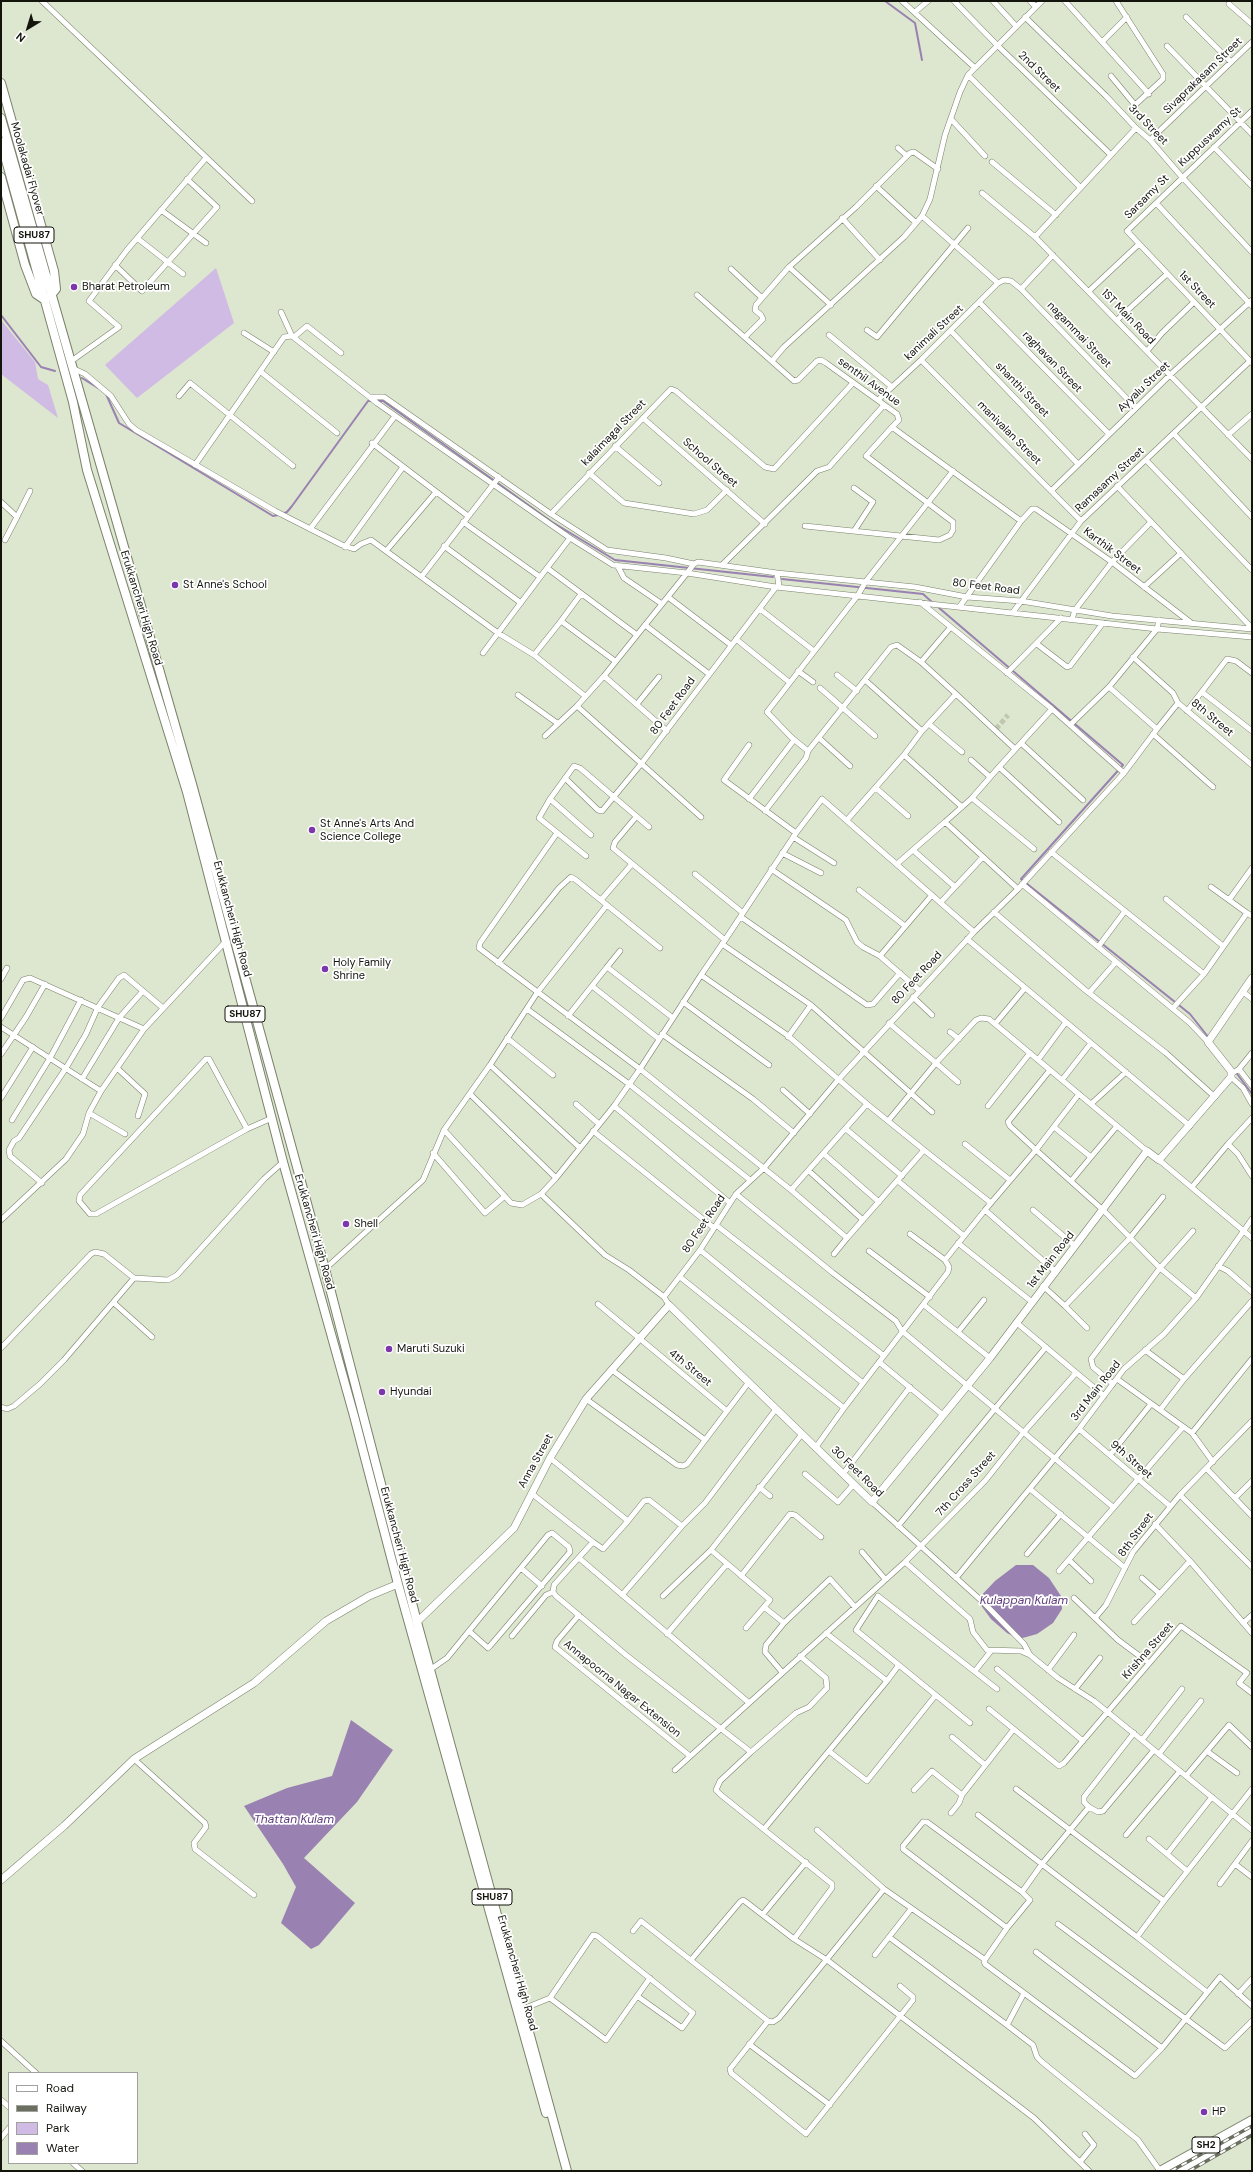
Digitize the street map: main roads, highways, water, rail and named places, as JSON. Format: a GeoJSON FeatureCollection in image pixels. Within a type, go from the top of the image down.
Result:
{"type":"FeatureCollection","features":[{"type":"Feature","properties":{"kind":"main road"},"geometry":{"type":"LineString","coordinates":[[1,83],[54,271],[56,289],[48,298],[36,294],[25,265],[1,177]]}},
{"type":"Feature","properties":{"kind":"main road","name":"Moolakadai Flyover"},"geometry":{"type":"LineString","coordinates":[[1,118],[16,185],[48,298]]}},
{"type":"Feature","properties":{"kind":"main road","name":"Moolakadai Flyover"},"geometry":{"type":"LineString","coordinates":[[1,142],[16,185]]}},
{"type":"Feature","properties":{"kind":"main road","name":"Erukkancheri High Road"},"geometry":{"type":"LineString","coordinates":[[48,298],[62,363],[77,400],[87,470],[211,867],[227,940],[283,1162],[354,1416],[398,1584],[562,2171]]}},
{"type":"Feature","properties":{"kind":"main road","name":"SHU87"},"geometry":{"type":"LineString","coordinates":[[48,298],[72,368],[77,400],[325,1269],[417,1622],[567,2171]]}},
{"type":"Feature","properties":{"kind":"main road","name":"1st Main Road"},"geometry":{"type":"LineString","coordinates":[[872,1502],[1017,1324],[1044,1286],[1148,1151],[1159,1160],[1235,1073],[1209,1040],[1252,978]]}},
{"type":"Feature","properties":{"kind":"main road"},"geometry":{"type":"LineString","coordinates":[[264,1088],[274,1087]]}},
{"type":"Feature","properties":{"kind":"main road","name":"Anna Street"},"geometry":{"type":"LineString","coordinates":[[417,1622],[514,1528],[550,1458],[586,1399],[640,1340],[669,1305]]}},
{"type":"Feature","properties":{"kind":"main road","name":"30 Feet Road"},"geometry":{"type":"LineString","coordinates":[[669,1305],[872,1502]]}},
{"type":"Feature","properties":{"kind":"main road"},"geometry":{"type":"LineString","coordinates":[[1,1880],[64,1826],[134,1759],[254,1683],[326,1621],[369,1596],[398,1584]]}},
{"type":"Feature","properties":{"kind":"main road","name":"SH2"},"geometry":{"type":"LineString","coordinates":[[1160,2171],[1252,2120]]}},
{"type":"Feature","properties":{"kind":"main road","name":"SH2"},"geometry":{"type":"LineString","coordinates":[[1181,2171],[1252,2131]]}},
{"type":"Feature","properties":{"kind":"water","name":"Kulappan Kulam"},"geometry":{"type":"Polygon","coordinates":[[[1016,1565],[1033,1565],[1049,1578],[1061,1596],[1062,1609],[1053,1623],[1037,1634],[1019,1639],[1007,1633],[991,1619],[977,1600],[995,1581],[1016,1565]]]}},
{"type":"Feature","properties":{"kind":"water","name":"Thattan Kulam"},"geometry":{"type":"Polygon","coordinates":[[[351,1720],[393,1750],[357,1802],[304,1858],[355,1903],[319,1945],[311,1949],[281,1923],[296,1887],[283,1864],[244,1806],[287,1788],[332,1776],[351,1720]]]}},
{"type":"Feature","properties":{"kind":"waterway"},"geometry":{"type":"LineString","coordinates":[[885,1],[915,23],[922,60]]}},
{"type":"Feature","properties":{"kind":"waterway"},"geometry":{"type":"LineString","coordinates":[[1,315],[41,367],[55,371]]}},
{"type":"Feature","properties":{"kind":"waterway"},"geometry":{"type":"LineString","coordinates":[[82,378],[98,388]]}},
{"type":"Feature","properties":{"kind":"waterway"},"geometry":{"type":"LineString","coordinates":[[106,394],[119,423],[273,516],[278,515]]}},
{"type":"Feature","properties":{"kind":"waterway"},"geometry":{"type":"LineString","coordinates":[[282,514],[287,512],[292,506],[368,401],[372,401]]}},
{"type":"Feature","properties":{"kind":"waterway"},"geometry":{"type":"LineString","coordinates":[[377,401],[383,401],[552,522],[615,560],[773,577]]}},
{"type":"Feature","properties":{"kind":"waterway"},"geometry":{"type":"LineString","coordinates":[[782,579],[923,594],[933,603]]}},
{"type":"Feature","properties":{"kind":"waterway"},"geometry":{"type":"LineString","coordinates":[[938,607],[1123,765],[1021,879],[1190,1014],[1209,1038]]}},
{"type":"Feature","properties":{"kind":"waterway"},"geometry":{"type":"LineString","coordinates":[[1235,1071],[1252,1094]]}},
{"type":"Feature","properties":{"kind":"tunnel"},"geometry":{"type":"LineString","coordinates":[[996,729],[1008,715]]}},
{"type":"Feature","properties":{"kind":"railway"},"geometry":{"type":"LineString","coordinates":[[1171,2171],[1252,2126]]}},
{"type":"Feature","properties":{"kind":"railway"},"geometry":{"type":"LineString","coordinates":[[1189,2171],[1252,2135]]}},
{"type":"Feature","properties":{"kind":"place","name":"Bharat Petroleum"},"geometry":{"type":"Point","coordinates":[74,287]}},
{"type":"Feature","properties":{"kind":"place","name":"St Anne's School"},"geometry":{"type":"Point","coordinates":[175,585]}},
{"type":"Feature","properties":{"kind":"place","name":"St Anne's Arts And Science College"},"geometry":{"type":"Point","coordinates":[312,830]}},
{"type":"Feature","properties":{"kind":"place","name":"Holy Family Shrine"},"geometry":{"type":"Point","coordinates":[325,969]}},
{"type":"Feature","properties":{"kind":"place","name":"Shell"},"geometry":{"type":"Point","coordinates":[346,1224]}},
{"type":"Feature","properties":{"kind":"place","name":"Maruti Suzuki"},"geometry":{"type":"Point","coordinates":[389,1349]}},
{"type":"Feature","properties":{"kind":"place","name":"Hyundai"},"geometry":{"type":"Point","coordinates":[382,1392]}},
{"type":"Feature","properties":{"kind":"place","name":"HP"},"geometry":{"type":"Point","coordinates":[1204,2112]}}]}
